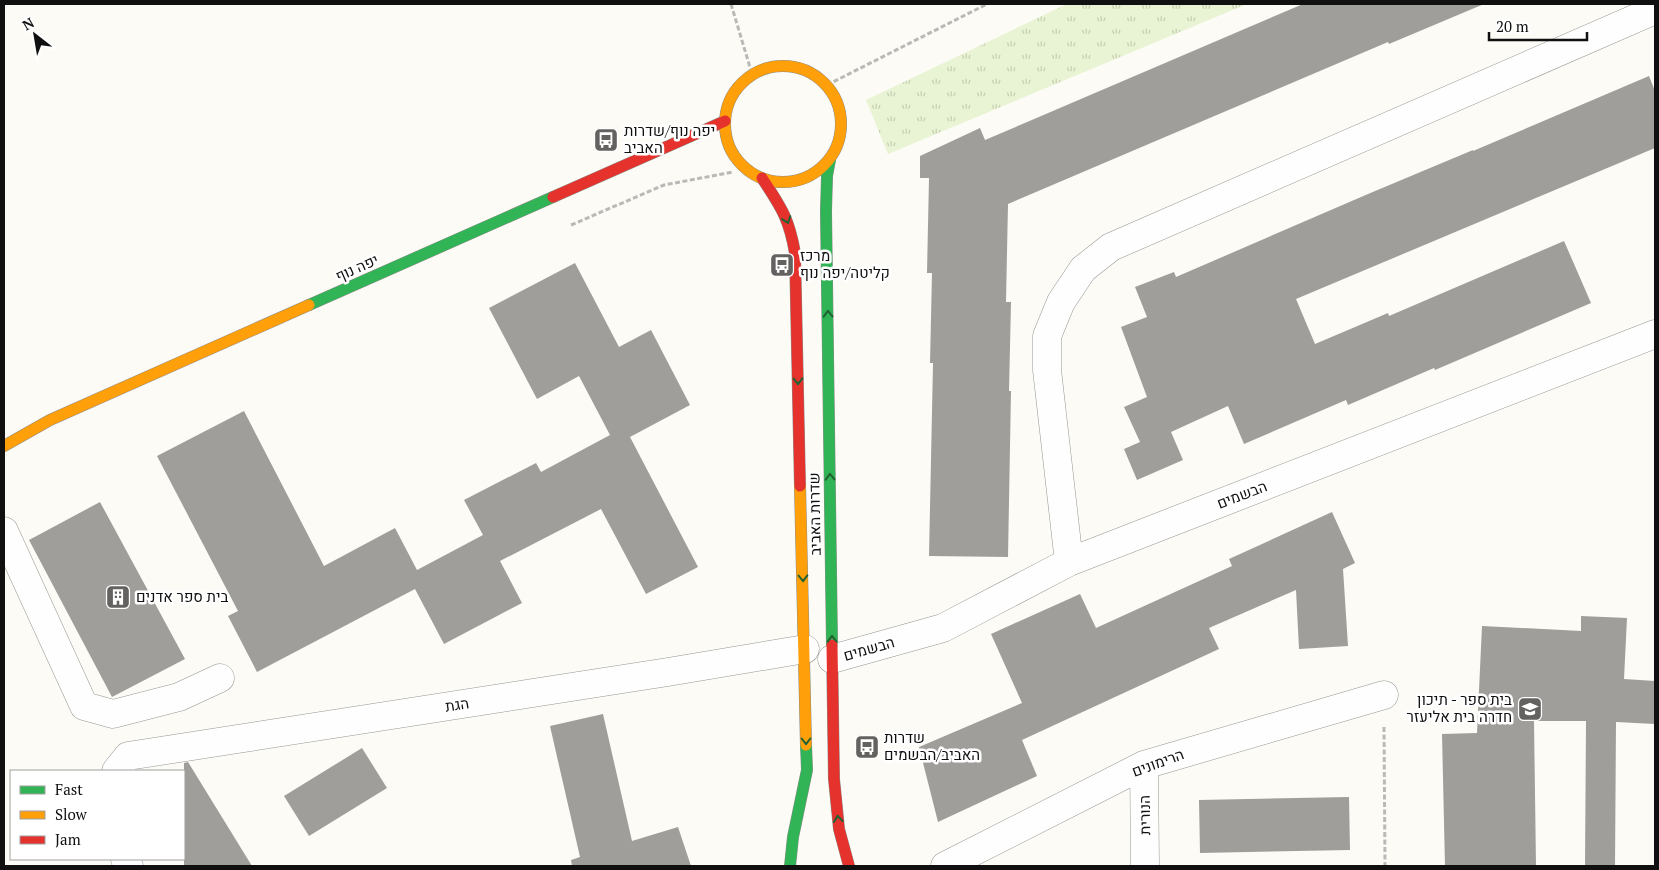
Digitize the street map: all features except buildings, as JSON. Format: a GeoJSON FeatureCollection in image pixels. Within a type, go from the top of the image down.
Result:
{"type":"FeatureCollection","features":[{"type":"Feature","properties":{"kind":"street"},"geometry":{"type":"LineString","coordinates":[[1069,562],[1047,370],[1046,336],[1061,302],[1083,269],[1111,247],[1655,10]]}},
{"type":"Feature","properties":{"kind":"street"},"geometry":{"type":"LineString","coordinates":[[771,66],[792,66],[811,72],[827,84],[838,102],[842,121],[839,141],[830,160],[814,173],[798,181],[780,182],[762,178],[746,170],[734,156],[726,139],[725,121],[728,104],[737,87],[752,74],[771,66]]}},
{"type":"Feature","properties":{"kind":"street","name":"יפה נוף"},"geometry":{"type":"LineString","coordinates":[[4,446],[50,420],[725,121]]}},
{"type":"Feature","properties":{"kind":"street","name":"שדרות האביב"},"geometry":{"type":"LineString","coordinates":[[830,160],[827,176],[826,211],[834,779],[839,828],[849,866]]}},
{"type":"Feature","properties":{"kind":"street","name":"שדרות האביב"},"geometry":{"type":"LineString","coordinates":[[762,178],[784,209],[791,230],[795,253],[807,770],[790,866]]}},
{"type":"Feature","properties":{"kind":"street","name":"הבשמים"},"geometry":{"type":"LineString","coordinates":[[832,660],[943,628],[1069,562],[1655,334]]}},
{"type":"Feature","properties":{"kind":"street"},"geometry":{"type":"LineString","coordinates":[[4,531],[84,706],[113,714],[179,697],[220,678]]}},
{"type":"Feature","properties":{"kind":"street","name":"הגת"},"geometry":{"type":"LineString","coordinates":[[117,770],[128,756],[668,672],[804,648]]}},
{"type":"Feature","properties":{"kind":"street","name":"הרימונים"},"geometry":{"type":"LineString","coordinates":[[945,866],[1144,765],[1384,695]]}},
{"type":"Feature","properties":{"kind":"street","name":"הנורית"},"geometry":{"type":"LineString","coordinates":[[1144,765],[1145,866]]}},
{"type":"Feature","properties":{"kind":"path"},"geometry":{"type":"LineString","coordinates":[[731,4],[752,74]]}},
{"type":"Feature","properties":{"kind":"path"},"geometry":{"type":"LineString","coordinates":[[827,84],[987,4]]}},
{"type":"Feature","properties":{"kind":"path"},"geometry":{"type":"LineString","coordinates":[[1384,695],[1385,866]]}},
{"type":"Feature","properties":{"kind":"green space"},"geometry":{"type":"Polygon","coordinates":[[[1067,4],[1247,4],[888,154],[866,100],[1067,4]]]}},
{"type":"Feature","properties":{"kind":"traffic: fast"},"geometry":{"type":"LineString","coordinates":[[830,160],[827,176],[826,211],[832,645]]}},
{"type":"Feature","properties":{"kind":"traffic: fast"},"geometry":{"type":"LineString","coordinates":[[309,305],[553,197]]}},
{"type":"Feature","properties":{"kind":"traffic: fast"},"geometry":{"type":"LineString","coordinates":[[790,866],[793,837],[807,770],[806,745]]}},
{"type":"Feature","properties":{"kind":"traffic: slow"},"geometry":{"type":"LineString","coordinates":[[783,66],[805,70],[824,83],[837,102],[841,124],[837,146],[824,165],[805,178],[783,182],[761,178],[742,165],[729,146],[725,124],[729,102],[742,83],[761,70],[783,66]]}},
{"type":"Feature","properties":{"kind":"traffic: slow"},"geometry":{"type":"LineString","coordinates":[[4,446],[50,420],[309,305]]}},
{"type":"Feature","properties":{"kind":"traffic: slow"},"geometry":{"type":"LineString","coordinates":[[800,486],[806,745]]}},
{"type":"Feature","properties":{"kind":"traffic: jam"},"geometry":{"type":"LineString","coordinates":[[553,197],[725,121]]}},
{"type":"Feature","properties":{"kind":"traffic: jam"},"geometry":{"type":"LineString","coordinates":[[762,178],[783,213],[790,231],[795,253],[800,486]]}},
{"type":"Feature","properties":{"kind":"traffic: jam"},"geometry":{"type":"LineString","coordinates":[[832,645],[834,779],[839,829],[849,866]]}},
{"type":"Feature","properties":{"kind":"place","name":"יפה נוף/שדרות האביב"},"geometry":{"type":"Point","coordinates":[606,140]}},
{"type":"Feature","properties":{"kind":"place","name":"מרכז קליטה/יפה נוף"},"geometry":{"type":"Point","coordinates":[782,265]}},
{"type":"Feature","properties":{"kind":"place","name":"בית ספר אדנים"},"geometry":{"type":"Point","coordinates":[118,597]}},
{"type":"Feature","properties":{"kind":"place","name":"בית ספר - תיכון חדרה בית אליעזר"},"geometry":{"type":"Point","coordinates":[1530,709]}},
{"type":"Feature","properties":{"kind":"place","name":"שדרות האביב/הבשמים"},"geometry":{"type":"Point","coordinates":[867,747]}}]}
